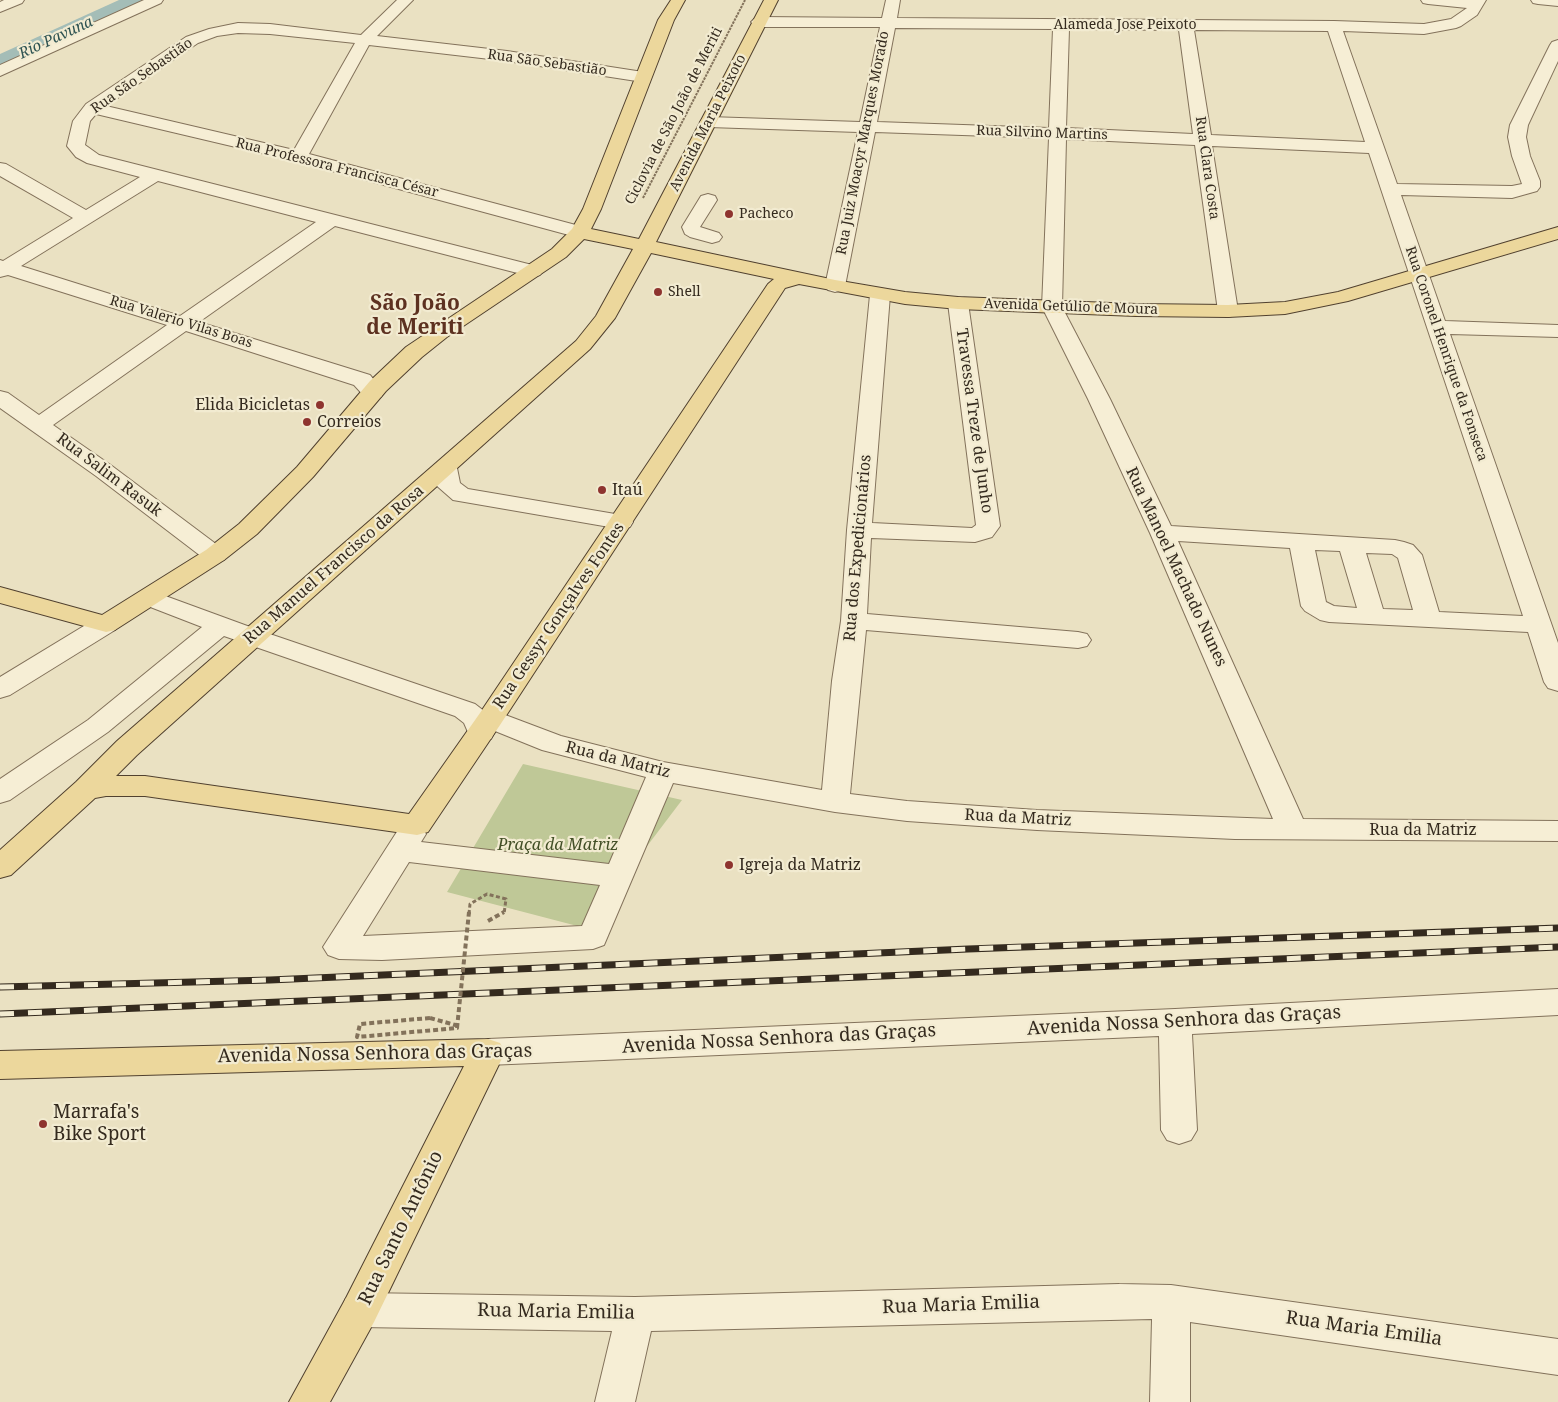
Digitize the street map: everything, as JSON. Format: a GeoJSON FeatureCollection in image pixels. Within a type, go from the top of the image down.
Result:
{"type":"FeatureCollection","features":[{"type":"Feature","properties":{"kind":"main road"},"geometry":{"type":"LineString","coordinates":[[0,595],[106,624],[215,554],[248,529],[305,472],[374,383],[440,333],[559,253],[580,232],[592,208],[666,20],[678,0]]}},
{"type":"Feature","properties":{"kind":"main road","name":"Avenida Maria Peixoto"},"geometry":{"type":"LineString","coordinates":[[645,246],[772,0]]}},
{"type":"Feature","properties":{"kind":"main road","name":"Avenida Getúlio de Moura"},"geometry":{"type":"LineString","coordinates":[[580,232],[695,256],[783,279],[835,286],[880,295],[958,303],[1136,310],[1228,311],[1285,308],[1341,297],[1558,233]]}},
{"type":"Feature","properties":{"kind":"main road","name":"Rua Manuel Francisco da Rosa"},"geometry":{"type":"LineString","coordinates":[[0,867],[86,789],[127,748],[583,345],[605,318],[645,246]]}},
{"type":"Feature","properties":{"kind":"main road","name":"Rua Gessyr Gonçalves Fontes"},"geometry":{"type":"LineString","coordinates":[[417,825],[783,279]]}},
{"type":"Feature","properties":{"kind":"main road"},"geometry":{"type":"LineString","coordinates":[[127,748],[128,765],[134,776],[145,786]]}},
{"type":"Feature","properties":{"kind":"main road"},"geometry":{"type":"LineString","coordinates":[[86,789],[115,785],[145,786],[417,825]]}},
{"type":"Feature","properties":{"kind":"main road","name":"Avenida Nossa Senhora das Graças"},"geometry":{"type":"LineString","coordinates":[[0,1065],[488,1052]]}},
{"type":"Feature","properties":{"kind":"main road","name":"Rua Santo Antônio"},"geometry":{"type":"LineString","coordinates":[[309,1402],[360,1310],[488,1052]]}},
{"type":"Feature","properties":{"kind":"street"},"geometry":{"type":"LineString","coordinates":[[0,7],[17,0]]}},
{"type":"Feature","properties":{"kind":"street"},"geometry":{"type":"LineString","coordinates":[[0,71],[156,0]]}},
{"type":"Feature","properties":{"kind":"street"},"geometry":{"type":"LineString","coordinates":[[299,157],[366,39],[406,0]]}},
{"type":"Feature","properties":{"kind":"street","name":"Rua Juiz Moacyr Marques Morado"},"geometry":{"type":"LineString","coordinates":[[835,286],[893,0]]}},
{"type":"Feature","properties":{"kind":"street"},"geometry":{"type":"LineString","coordinates":[[1428,0],[1478,2]]}},
{"type":"Feature","properties":{"kind":"street"},"geometry":{"type":"LineString","coordinates":[[1538,0],[1558,2]]}},
{"type":"Feature","properties":{"kind":"street","name":"Alameda Jose Peixoto"},"geometry":{"type":"LineString","coordinates":[[759,22],[1334,26],[1424,29],[1442,27],[1465,18],[1478,2]]}},
{"type":"Feature","properties":{"kind":"street"},"geometry":{"type":"LineString","coordinates":[[1052,307],[1061,25]]}},
{"type":"Feature","properties":{"kind":"street","name":"Rua Clara Costa"},"geometry":{"type":"LineString","coordinates":[[1186,25],[1228,311]]}},
{"type":"Feature","properties":{"kind":"street","name":"Rua Coronel Henrique da Fonseca"},"geometry":{"type":"LineString","coordinates":[[1334,26],[1390,189],[1417,275],[1558,682]]}},
{"type":"Feature","properties":{"kind":"street","name":"Rua São Sebastião"},"geometry":{"type":"LineString","coordinates":[[534,271],[93,159],[82,153],[76,146],[82,121],[92,108],[192,40],[214,32],[251,28],[366,39],[506,56],[644,77]]}},
{"type":"Feature","properties":{"kind":"street"},"geometry":{"type":"LineString","coordinates":[[1390,189],[1512,192],[1531,187],[1532,181],[1521,156],[1517,137],[1519,124],[1558,45]]}},
{"type":"Feature","properties":{"kind":"street","name":"Rua Professora Francisca César"},"geometry":{"type":"LineString","coordinates":[[92,108],[299,157],[580,232]]}},
{"type":"Feature","properties":{"kind":"street","name":"Rua Silvino Martins"},"geometry":{"type":"LineString","coordinates":[[709,122],[1058,133],[1375,148]]}},
{"type":"Feature","properties":{"kind":"street"},"geometry":{"type":"LineString","coordinates":[[0,168],[86,218]]}},
{"type":"Feature","properties":{"kind":"street"},"geometry":{"type":"LineString","coordinates":[[2,268],[154,176]]}},
{"type":"Feature","properties":{"kind":"street"},"geometry":{"type":"LineString","coordinates":[[695,256],[716,231],[697,233],[691,227],[708,200]]}},
{"type":"Feature","properties":{"kind":"street"},"geometry":{"type":"LineString","coordinates":[[40,424],[331,220]]}},
{"type":"Feature","properties":{"kind":"street","name":"Rua Valerio Vilas Boas"},"geometry":{"type":"LineString","coordinates":[[2,268],[183,322],[374,383]]}},
{"type":"Feature","properties":{"kind":"street","name":"Rua dos Expedicionários"},"geometry":{"type":"LineString","coordinates":[[836,802],[846,681],[854,621],[858,530],[880,295]]}},
{"type":"Feature","properties":{"kind":"street","name":"Travessa Treze de Junho"},"geometry":{"type":"LineString","coordinates":[[858,530],[974,535],[983,532],[988,526],[958,303]]}},
{"type":"Feature","properties":{"kind":"street","name":"Rua Manoel Machado Nunes"},"geometry":{"type":"LineString","coordinates":[[1052,307],[1099,399],[1162,533],[1293,830]]}},
{"type":"Feature","properties":{"kind":"street"},"geometry":{"type":"LineString","coordinates":[[1436,327],[1558,331]]}},
{"type":"Feature","properties":{"kind":"street","name":"Rua Salim Rasuk"},"geometry":{"type":"LineString","coordinates":[[0,398],[40,424],[215,554]]}},
{"type":"Feature","properties":{"kind":"street"},"geometry":{"type":"LineString","coordinates":[[445,468],[449,486],[461,495],[621,522]]}},
{"type":"Feature","properties":{"kind":"street"},"geometry":{"type":"LineString","coordinates":[[1162,533],[1404,550],[1410,555],[1428,619]]}},
{"type":"Feature","properties":{"kind":"street"},"geometry":{"type":"LineString","coordinates":[[1301,542],[1314,606],[1329,614],[1538,625]]}},
{"type":"Feature","properties":{"kind":"street"},"geometry":{"type":"LineString","coordinates":[[1351,545],[1372,616]]}},
{"type":"Feature","properties":{"kind":"street"},"geometry":{"type":"LineString","coordinates":[[149,598],[252,637],[465,710],[485,726]]}},
{"type":"Feature","properties":{"kind":"street"},"geometry":{"type":"LineString","coordinates":[[854,621],[1078,640]]}},
{"type":"Feature","properties":{"kind":"street"},"geometry":{"type":"LineString","coordinates":[[0,689],[106,624]]}},
{"type":"Feature","properties":{"kind":"street"},"geometry":{"type":"LineString","coordinates":[[0,793],[98,726],[221,625]]}},
{"type":"Feature","properties":{"kind":"street","name":"Rua da Matriz"},"geometry":{"type":"LineString","coordinates":[[485,726],[663,772],[836,802],[907,811],[1037,820],[1293,830],[1558,831]]}},
{"type":"Feature","properties":{"kind":"street"},"geometry":{"type":"LineString","coordinates":[[401,850],[619,876],[663,772]]}},
{"type":"Feature","properties":{"kind":"street","name":"Rua Gessyr Gonçalves Fontes"},"geometry":{"type":"LineString","coordinates":[[417,825],[339,947],[382,948],[593,938],[619,876]]}},
{"type":"Feature","properties":{"kind":"street","name":"Avenida Nossa Senhora das Graças"},"geometry":{"type":"LineString","coordinates":[[488,1052],[1175,1022],[1558,1002]]}},
{"type":"Feature","properties":{"kind":"street"},"geometry":{"type":"LineString","coordinates":[[1175,1022],[1179,1130]]}},
{"type":"Feature","properties":{"kind":"street","name":"Rua Maria Emilia"},"geometry":{"type":"LineString","coordinates":[[360,1310],[635,1314],[1119,1301],[1171,1302],[1558,1357]]}},
{"type":"Feature","properties":{"kind":"street"},"geometry":{"type":"LineString","coordinates":[[1170,1402],[1171,1302]]}},
{"type":"Feature","properties":{"kind":"street"},"geometry":{"type":"LineString","coordinates":[[615,1402],[635,1314]]}},
{"type":"Feature","properties":{"kind":"path","name":"Ciclovia de São João de Meriti"},"geometry":{"type":"LineString","coordinates":[[644,198],[745,0]]}},
{"type":"Feature","properties":{"kind":"path"},"geometry":{"type":"LineString","coordinates":[[430,1018],[360,1024],[357,1037],[457,1028],[470,904],[487,894],[506,899],[504,914],[488,921]]}},
{"type":"Feature","properties":{"kind":"green space","name":"Praça da Matriz"},"geometry":{"type":"Polygon","coordinates":[[[523,764],[682,800],[585,928],[447,892],[523,764]]]}},
{"type":"Feature","properties":{"kind":"waterway","name":"Rio Pavuna"},"geometry":{"type":"LineString","coordinates":[[0,64],[139,0]]}},
{"type":"Feature","properties":{"kind":"railway"},"geometry":{"type":"LineString","coordinates":[[0,987],[270,980],[968,949],[1558,928]]}},
{"type":"Feature","properties":{"kind":"railway"},"geometry":{"type":"LineString","coordinates":[[0,1014],[1558,947]]}},
{"type":"Feature","properties":{"kind":"place","name":"Pacheco"},"geometry":{"type":"Point","coordinates":[729,214]}},
{"type":"Feature","properties":{"kind":"place","name":"Shell"},"geometry":{"type":"Point","coordinates":[658,292]}},
{"type":"Feature","properties":{"kind":"place","name":"Elida Bicicletas"},"geometry":{"type":"Point","coordinates":[320,405]}},
{"type":"Feature","properties":{"kind":"place","name":"Correios"},"geometry":{"type":"Point","coordinates":[307,422]}},
{"type":"Feature","properties":{"kind":"place","name":"Itaú"},"geometry":{"type":"Point","coordinates":[602,490]}},
{"type":"Feature","properties":{"kind":"place","name":"Igreja da Matriz"},"geometry":{"type":"Point","coordinates":[729,865]}},
{"type":"Feature","properties":{"kind":"place","name":"Marrafa's Bike Sport"},"geometry":{"type":"Point","coordinates":[43,1124]}},
{"type":"Feature","properties":{"kind":"district","name":"São João de Meriti"},"geometry":{"type":"Point","coordinates":[415,316]}}]}
